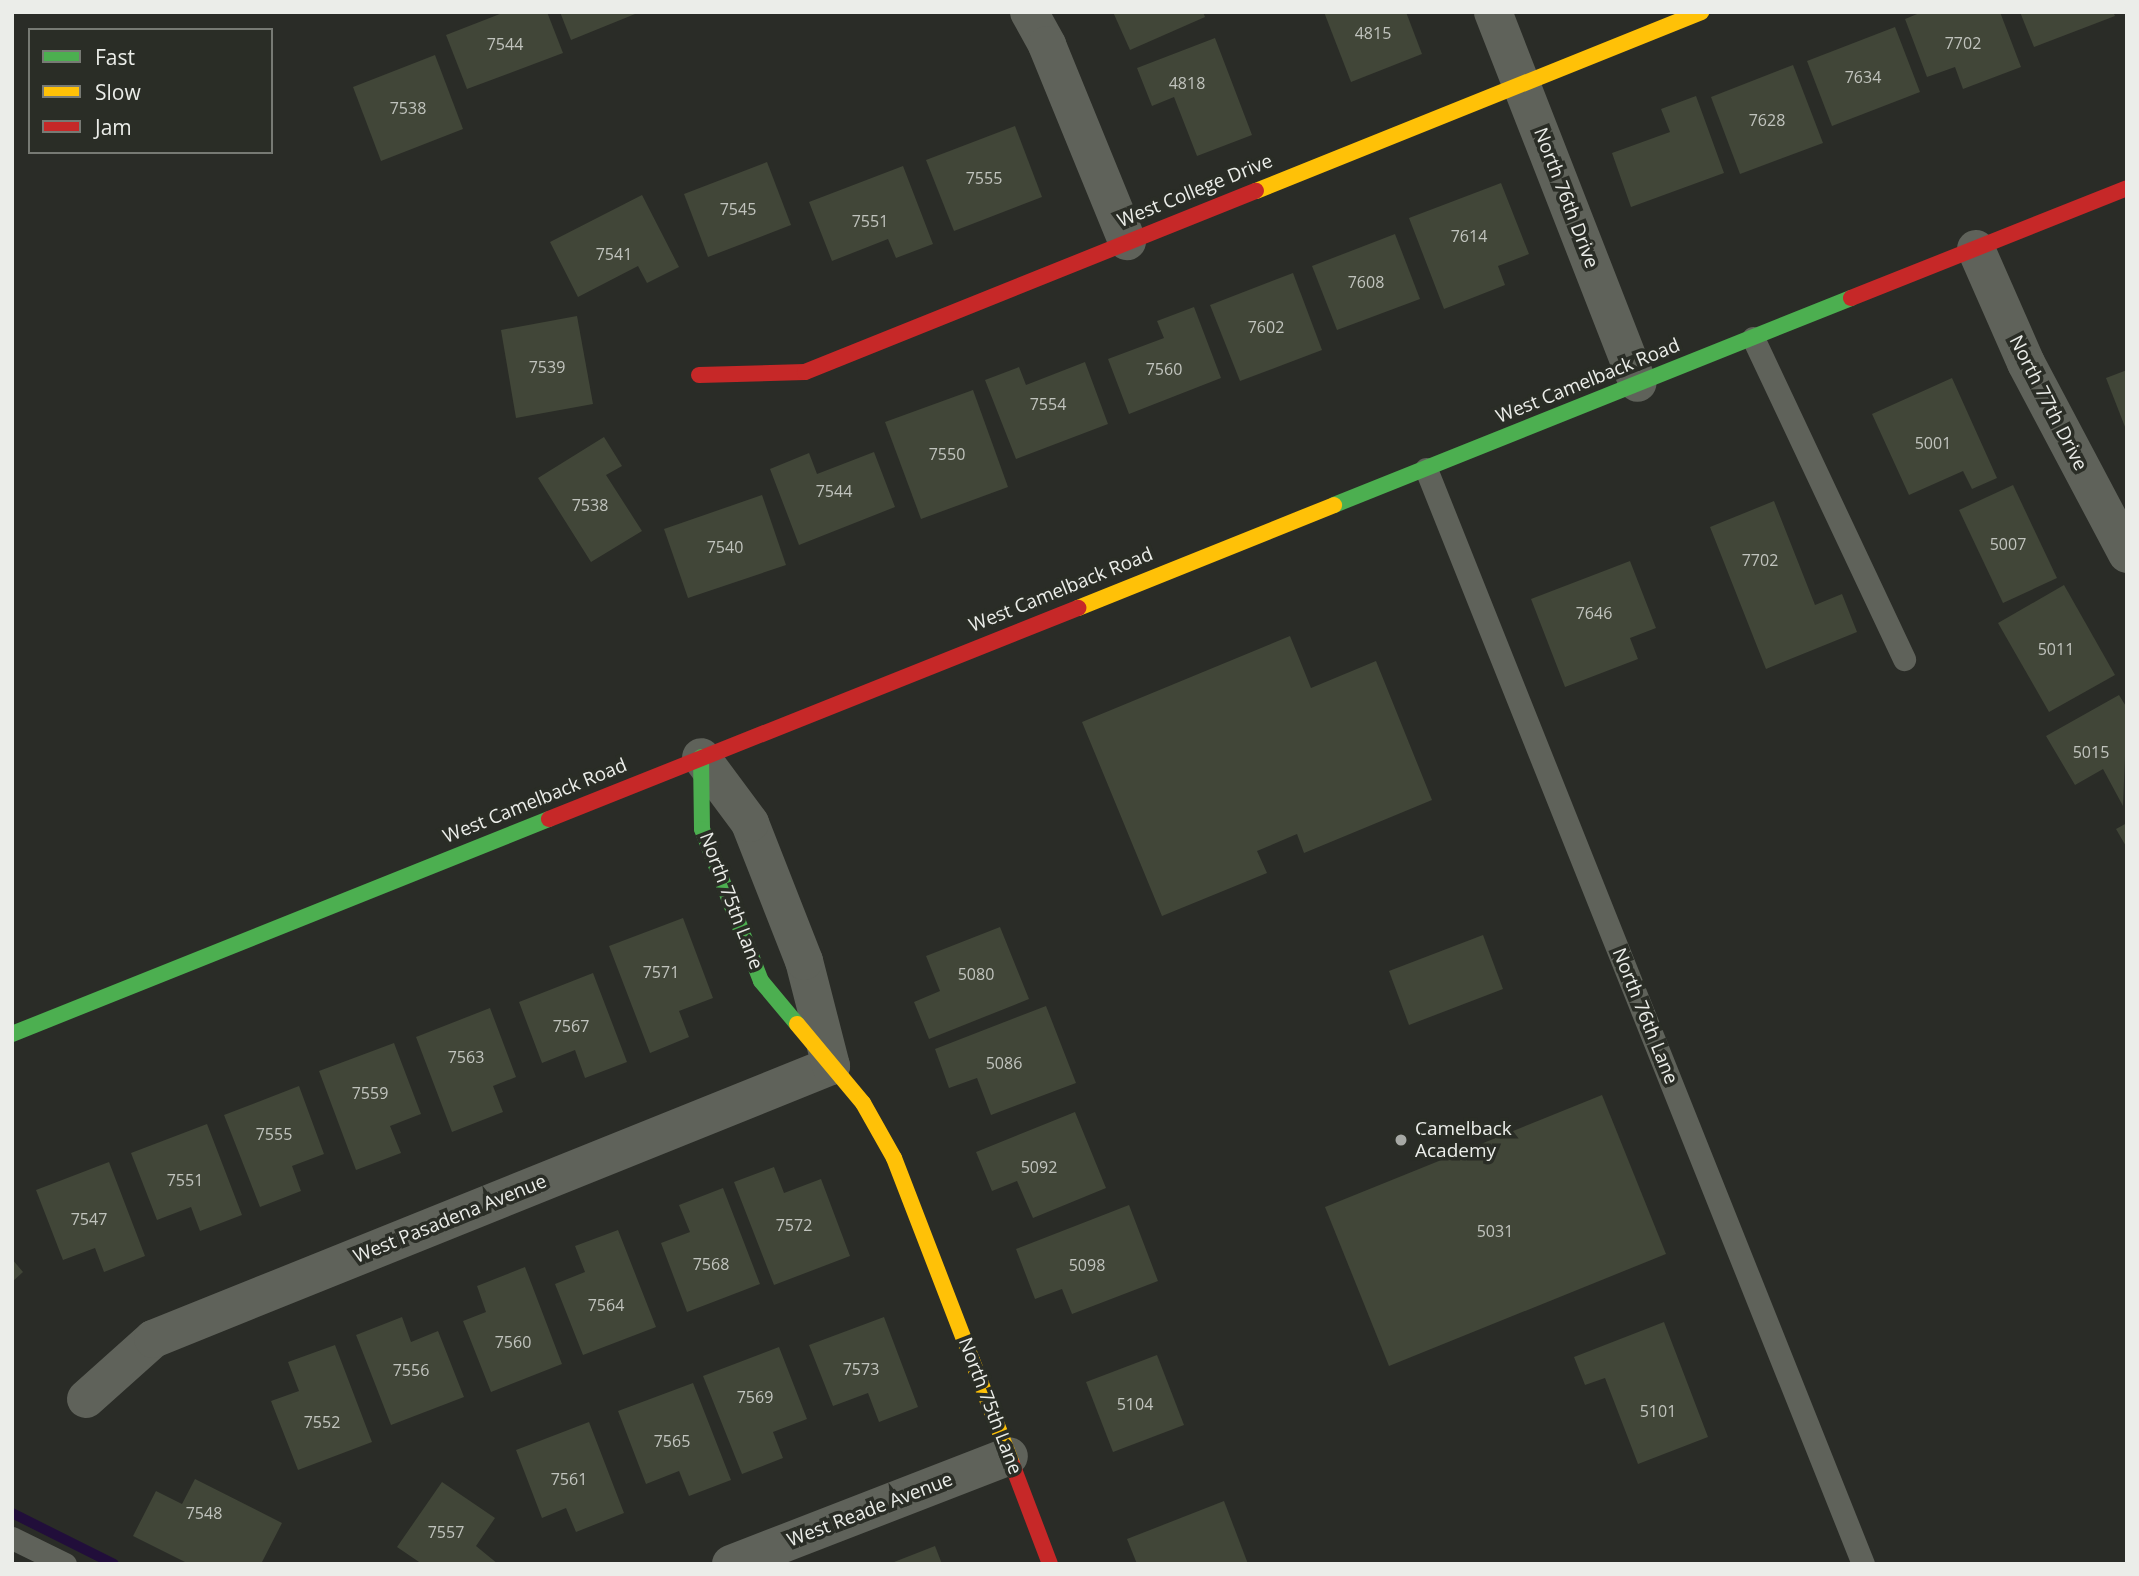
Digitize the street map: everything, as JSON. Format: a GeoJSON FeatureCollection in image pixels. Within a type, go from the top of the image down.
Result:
{"type":"FeatureCollection","features":[{"type":"Feature","properties":{"kind":"main road","name":"West College Drive"},"geometry":{"type":"LineString","coordinates":[[699,375],[805,372],[1701,12]]}},
{"type":"Feature","properties":{"kind":"main road","name":"West Camelback Road"},"geometry":{"type":"LineString","coordinates":[[12,1034],[2127,188]]}},
{"type":"Feature","properties":{"kind":"main road","name":"North 75th Lane"},"geometry":{"type":"LineString","coordinates":[[831,1066],[863,1103],[894,1158],[1050,1564]]}},
{"type":"Feature","properties":{"kind":"street"},"geometry":{"type":"LineString","coordinates":[[1029,12],[1047,45],[1127,241]]}},
{"type":"Feature","properties":{"kind":"street","name":"North 76th Drive"},"geometry":{"type":"LineString","coordinates":[[1493,12],[1638,383]]}},
{"type":"Feature","properties":{"kind":"street","name":"North 77th Drive"},"geometry":{"type":"LineString","coordinates":[[1976,249],[2026,363],[2124,541]]}},
{"type":"Feature","properties":{"kind":"street","name":"North 75th Lane"},"geometry":{"type":"LineString","coordinates":[[701,757],[748,817],[804,961],[831,1066]]}},
{"type":"Feature","properties":{"kind":"street","name":"West Pasadena Avenue"},"geometry":{"type":"LineString","coordinates":[[86,1399],[153,1339],[831,1066]]}},
{"type":"Feature","properties":{"kind":"street","name":"West Reade Avenue"},"geometry":{"type":"LineString","coordinates":[[731,1564],[1009,1456]]}},
{"type":"Feature","properties":{"kind":"lane"},"geometry":{"type":"LineString","coordinates":[[1753,338],[1904,659]]}},
{"type":"Feature","properties":{"kind":"lane","name":"North 76th Lane"},"geometry":{"type":"LineString","coordinates":[[1426,469],[1863,1564]]}},
{"type":"Feature","properties":{"kind":"lane"},"geometry":{"type":"LineString","coordinates":[[12,1538],[65,1564]]}},
{"type":"Feature","properties":{"kind":"building"},"geometry":{"type":"Polygon","coordinates":[[[505,12],[547,12],[563,53],[467,89],[446,35],[505,12]]]}},
{"type":"Feature","properties":{"kind":"building"},"geometry":{"type":"Polygon","coordinates":[[[560,12],[640,12],[571,40],[560,12]]]}},
{"type":"Feature","properties":{"kind":"building"},"geometry":{"type":"Polygon","coordinates":[[[1113,12],[1203,12],[1205,17],[1130,50],[1113,12]]]}},
{"type":"Feature","properties":{"kind":"building"},"geometry":{"type":"Polygon","coordinates":[[[1324,12],[1406,12],[1422,54],[1351,82],[1324,12]]]}},
{"type":"Feature","properties":{"kind":"building"},"geometry":{"type":"Polygon","coordinates":[[[1922,12],[2000,12],[2021,67],[1963,89],[1955,67],[1927,77],[1905,19],[1922,12]]]}},
{"type":"Feature","properties":{"kind":"building"},"geometry":{"type":"Polygon","coordinates":[[[2020,12],[2113,12],[2115,16],[2034,47],[2020,12]]]}},
{"type":"Feature","properties":{"kind":"building"},"geometry":{"type":"Polygon","coordinates":[[[1895,27],[1920,92],[1832,126],[1807,61],[1895,27]]]}},
{"type":"Feature","properties":{"kind":"building"},"geometry":{"type":"Polygon","coordinates":[[[1215,38],[1252,135],[1197,156],[1174,97],[1152,106],[1137,68],[1215,38]]]}},
{"type":"Feature","properties":{"kind":"building"},"geometry":{"type":"Polygon","coordinates":[[[435,55],[463,129],[381,161],[353,87],[435,55]]]}},
{"type":"Feature","properties":{"kind":"building"},"geometry":{"type":"Polygon","coordinates":[[[1793,65],[1823,143],[1740,174],[1711,97],[1793,65]]]}},
{"type":"Feature","properties":{"kind":"building"},"geometry":{"type":"Polygon","coordinates":[[[1696,96],[1724,173],[1631,207],[1612,153],[1670,132],[1661,109],[1696,96]]]}},
{"type":"Feature","properties":{"kind":"building"},"geometry":{"type":"Polygon","coordinates":[[[1015,126],[1042,197],[954,231],[926,160],[1015,126]]]}},
{"type":"Feature","properties":{"kind":"building"},"geometry":{"type":"Polygon","coordinates":[[[767,162],[791,225],[708,257],[684,194],[767,162]]]}},
{"type":"Feature","properties":{"kind":"building"},"geometry":{"type":"Polygon","coordinates":[[[903,166],[933,244],[896,258],[888,239],[832,261],[809,202],[903,166]]]}},
{"type":"Feature","properties":{"kind":"building"},"geometry":{"type":"Polygon","coordinates":[[[1501,183],[1529,254],[1498,266],[1505,285],[1444,309],[1409,218],[1501,183]]]}},
{"type":"Feature","properties":{"kind":"building"},"geometry":{"type":"Polygon","coordinates":[[[642,195],[679,267],[647,283],[638,266],[578,297],[550,242],[642,195]]]}},
{"type":"Feature","properties":{"kind":"building"},"geometry":{"type":"Polygon","coordinates":[[[1395,234],[1420,299],[1337,330],[1312,266],[1395,234]]]}},
{"type":"Feature","properties":{"kind":"building"},"geometry":{"type":"Polygon","coordinates":[[[1293,273],[1322,350],[1240,381],[1210,305],[1293,273]]]}},
{"type":"Feature","properties":{"kind":"building"},"geometry":{"type":"Polygon","coordinates":[[[1194,307],[1221,378],[1129,414],[1108,359],[1164,338],[1157,321],[1194,307]]]}},
{"type":"Feature","properties":{"kind":"building"},"geometry":{"type":"Polygon","coordinates":[[[577,316],[593,404],[516,418],[501,330],[577,316]]]}},
{"type":"Feature","properties":{"kind":"building"},"geometry":{"type":"Polygon","coordinates":[[[1085,362],[1108,424],[1016,459],[985,380],[1019,367],[1026,385],[1085,362]]]}},
{"type":"Feature","properties":{"kind":"building"},"geometry":{"type":"Polygon","coordinates":[[[2127,370],[2127,432],[2106,378],[2127,370]]]}},
{"type":"Feature","properties":{"kind":"building"},"geometry":{"type":"Polygon","coordinates":[[[1952,378],[1997,478],[1972,489],[1963,471],[1909,495],[1872,414],[1952,378]]]}},
{"type":"Feature","properties":{"kind":"building"},"geometry":{"type":"Polygon","coordinates":[[[973,390],[1008,487],[921,519],[885,422],[973,390]]]}},
{"type":"Feature","properties":{"kind":"building"},"geometry":{"type":"Polygon","coordinates":[[[604,437],[622,466],[606,475],[642,531],[591,562],[538,478],[604,437]]]}},
{"type":"Feature","properties":{"kind":"building"},"geometry":{"type":"Polygon","coordinates":[[[874,452],[895,507],[799,545],[770,469],[809,453],[817,474],[874,452]]]}},
{"type":"Feature","properties":{"kind":"building"},"geometry":{"type":"Polygon","coordinates":[[[2013,485],[2057,578],[2003,603],[1959,510],[2013,485]]]}},
{"type":"Feature","properties":{"kind":"building"},"geometry":{"type":"Polygon","coordinates":[[[762,495],[786,565],[688,598],[664,529],[762,495]]]}},
{"type":"Feature","properties":{"kind":"building"},"geometry":{"type":"Polygon","coordinates":[[[1774,501],[1815,605],[1842,594],[1857,632],[1766,669],[1710,527],[1774,501]]]}},
{"type":"Feature","properties":{"kind":"building"},"geometry":{"type":"Polygon","coordinates":[[[1630,561],[1656,628],[1630,638],[1638,659],[1565,687],[1531,599],[1630,561]]]}},
{"type":"Feature","properties":{"kind":"building"},"geometry":{"type":"Polygon","coordinates":[[[2064,585],[2115,675],[2049,712],[1998,623],[2064,585]]]}},
{"type":"Feature","properties":{"kind":"building"},"geometry":{"type":"Polygon","coordinates":[[[1290,636],[1311,688],[1376,661],[1432,800],[1304,853],[1297,834],[1257,851],[1267,873],[1162,916],[1082,722],[1290,636]]]}},
{"type":"Feature","properties":{"kind":"building"},"geometry":{"type":"Polygon","coordinates":[[[2119,695],[2127,708],[2123,806],[2103,769],[2075,785],[2046,736],[2119,695]]]}},
{"type":"Feature","properties":{"kind":"building"},"geometry":{"type":"Polygon","coordinates":[[[2127,823],[2127,848],[2116,829],[2127,823]]]}},
{"type":"Feature","properties":{"kind":"building"},"geometry":{"type":"Polygon","coordinates":[[[683,918],[713,998],[679,1011],[689,1037],[650,1053],[609,946],[683,918]]]}},
{"type":"Feature","properties":{"kind":"building"},"geometry":{"type":"Polygon","coordinates":[[[1000,927],[1029,999],[929,1039],[914,1002],[940,991],[926,956],[1000,927]]]}},
{"type":"Feature","properties":{"kind":"building"},"geometry":{"type":"Polygon","coordinates":[[[1483,935],[1503,989],[1409,1025],[1389,971],[1483,935]]]}},
{"type":"Feature","properties":{"kind":"building"},"geometry":{"type":"Polygon","coordinates":[[[593,973],[627,1062],[585,1078],[575,1050],[542,1063],[519,1002],[593,973]]]}},
{"type":"Feature","properties":{"kind":"building"},"geometry":{"type":"Polygon","coordinates":[[[1046,1006],[1076,1083],[991,1115],[977,1078],[949,1088],[935,1049],[1046,1006]]]}},
{"type":"Feature","properties":{"kind":"building"},"geometry":{"type":"Polygon","coordinates":[[[490,1008],[516,1077],[493,1086],[503,1112],[452,1132],[416,1037],[490,1008]]]}},
{"type":"Feature","properties":{"kind":"building"},"geometry":{"type":"Polygon","coordinates":[[[394,1043],[421,1114],[390,1126],[401,1153],[356,1170],[319,1071],[394,1043]]]}},
{"type":"Feature","properties":{"kind":"building"},"geometry":{"type":"Polygon","coordinates":[[[299,1086],[324,1154],[292,1166],[301,1191],[260,1207],[224,1115],[299,1086]]]}},
{"type":"Feature","properties":{"kind":"building"},"geometry":{"type":"Polygon","coordinates":[[[1602,1095],[1666,1254],[1389,1366],[1325,1207],[1602,1095]]]}},
{"type":"Feature","properties":{"kind":"building"},"geometry":{"type":"Polygon","coordinates":[[[1075,1112],[1106,1188],[1033,1218],[1017,1181],[992,1191],[976,1152],[1075,1112]]]}},
{"type":"Feature","properties":{"kind":"building"},"geometry":{"type":"Polygon","coordinates":[[[207,1124],[242,1215],[200,1231],[191,1207],[157,1220],[131,1153],[207,1124]]]}},
{"type":"Feature","properties":{"kind":"building"},"geometry":{"type":"Polygon","coordinates":[[[109,1162],[145,1256],[104,1272],[95,1248],[63,1260],[36,1190],[109,1162]]]}},
{"type":"Feature","properties":{"kind":"building"},"geometry":{"type":"Polygon","coordinates":[[[774,1167],[784,1193],[821,1179],[850,1256],[774,1285],[734,1182],[774,1167]]]}},
{"type":"Feature","properties":{"kind":"building"},"geometry":{"type":"Polygon","coordinates":[[[723,1188],[760,1284],[687,1312],[661,1243],[690,1232],[679,1205],[723,1188]]]}},
{"type":"Feature","properties":{"kind":"building"},"geometry":{"type":"Polygon","coordinates":[[[1129,1205],[1158,1281],[1072,1314],[1062,1289],[1035,1299],[1016,1249],[1129,1205]]]}},
{"type":"Feature","properties":{"kind":"building"},"geometry":{"type":"Polygon","coordinates":[[[618,1230],[656,1327],[583,1355],[555,1284],[585,1272],[575,1246],[618,1230]]]}},
{"type":"Feature","properties":{"kind":"building"},"geometry":{"type":"Polygon","coordinates":[[[12,1259],[23,1272],[12,1282],[12,1259]]]}},
{"type":"Feature","properties":{"kind":"building"},"geometry":{"type":"Polygon","coordinates":[[[525,1267],[562,1364],[491,1392],[463,1321],[486,1312],[477,1286],[525,1267]]]}},
{"type":"Feature","properties":{"kind":"building"},"geometry":{"type":"Polygon","coordinates":[[[402,1317],[411,1342],[438,1331],[464,1397],[391,1425],[356,1335],[402,1317]]]}},
{"type":"Feature","properties":{"kind":"building"},"geometry":{"type":"Polygon","coordinates":[[[884,1317],[918,1407],[879,1422],[868,1393],[833,1406],[809,1345],[884,1317]]]}},
{"type":"Feature","properties":{"kind":"building"},"geometry":{"type":"Polygon","coordinates":[[[1664,1322],[1708,1437],[1638,1464],[1605,1378],[1585,1385],[1574,1357],[1664,1322]]]}},
{"type":"Feature","properties":{"kind":"building"},"geometry":{"type":"Polygon","coordinates":[[[335,1345],[372,1442],[298,1470],[271,1401],[299,1391],[288,1362],[335,1345]]]}},
{"type":"Feature","properties":{"kind":"building"},"geometry":{"type":"Polygon","coordinates":[[[779,1347],[807,1419],[773,1432],[783,1458],[742,1474],[703,1376],[779,1347]]]}},
{"type":"Feature","properties":{"kind":"building"},"geometry":{"type":"Polygon","coordinates":[[[1157,1355],[1184,1425],[1113,1452],[1086,1382],[1157,1355]]]}},
{"type":"Feature","properties":{"kind":"building"},"geometry":{"type":"Polygon","coordinates":[[[693,1383],[731,1480],[689,1496],[679,1471],[646,1484],[618,1411],[693,1383]]]}},
{"type":"Feature","properties":{"kind":"building"},"geometry":{"type":"Polygon","coordinates":[[[589,1422],[624,1513],[576,1532],[566,1508],[542,1518],[516,1450],[589,1422]]]}},
{"type":"Feature","properties":{"kind":"building"},"geometry":{"type":"Polygon","coordinates":[[[195,1479],[282,1523],[261,1564],[189,1564],[133,1536],[156,1491],[182,1504],[195,1479]]]}},
{"type":"Feature","properties":{"kind":"building"},"geometry":{"type":"Polygon","coordinates":[[[442,1482],[495,1518],[476,1546],[498,1564],[422,1564],[397,1547],[442,1482]]]}},
{"type":"Feature","properties":{"kind":"building"},"geometry":{"type":"Polygon","coordinates":[[[1224,1501],[1248,1564],[1137,1564],[1127,1539],[1224,1501]]]}},
{"type":"Feature","properties":{"kind":"building"},"geometry":{"type":"Polygon","coordinates":[[[935,1546],[942,1564],[889,1564],[935,1546]]]}},
{"type":"Feature","properties":{"kind":"waterway"},"geometry":{"type":"LineString","coordinates":[[12,1513],[114,1564]]}},
{"type":"Feature","properties":{"kind":"traffic: fast"},"geometry":{"type":"LineString","coordinates":[[1334,505],[1851,298]]}},
{"type":"Feature","properties":{"kind":"traffic: fast"},"geometry":{"type":"LineString","coordinates":[[701,757],[702,829],[761,981],[797,1024]]}},
{"type":"Feature","properties":{"kind":"traffic: fast"},"geometry":{"type":"LineString","coordinates":[[12,1034],[549,819]]}},
{"type":"Feature","properties":{"kind":"traffic: slow"},"geometry":{"type":"LineString","coordinates":[[1256,191],[1701,12]]}},
{"type":"Feature","properties":{"kind":"traffic: slow"},"geometry":{"type":"LineString","coordinates":[[1078,608],[1334,505]]}},
{"type":"Feature","properties":{"kind":"traffic: slow"},"geometry":{"type":"LineString","coordinates":[[797,1024],[863,1103],[894,1158],[1012,1464]]}},
{"type":"Feature","properties":{"kind":"traffic: jam"},"geometry":{"type":"LineString","coordinates":[[1851,298],[2127,188]]}},
{"type":"Feature","properties":{"kind":"traffic: jam"},"geometry":{"type":"LineString","coordinates":[[699,375],[805,372],[1256,191]]}},
{"type":"Feature","properties":{"kind":"traffic: jam"},"geometry":{"type":"LineString","coordinates":[[549,819],[1078,608]]}},
{"type":"Feature","properties":{"kind":"traffic: jam"},"geometry":{"type":"LineString","coordinates":[[1012,1464],[1050,1564]]}},
{"type":"Feature","properties":{"kind":"place","name":"Camelback Academy"},"geometry":{"type":"Point","coordinates":[1401,1140]}}]}
